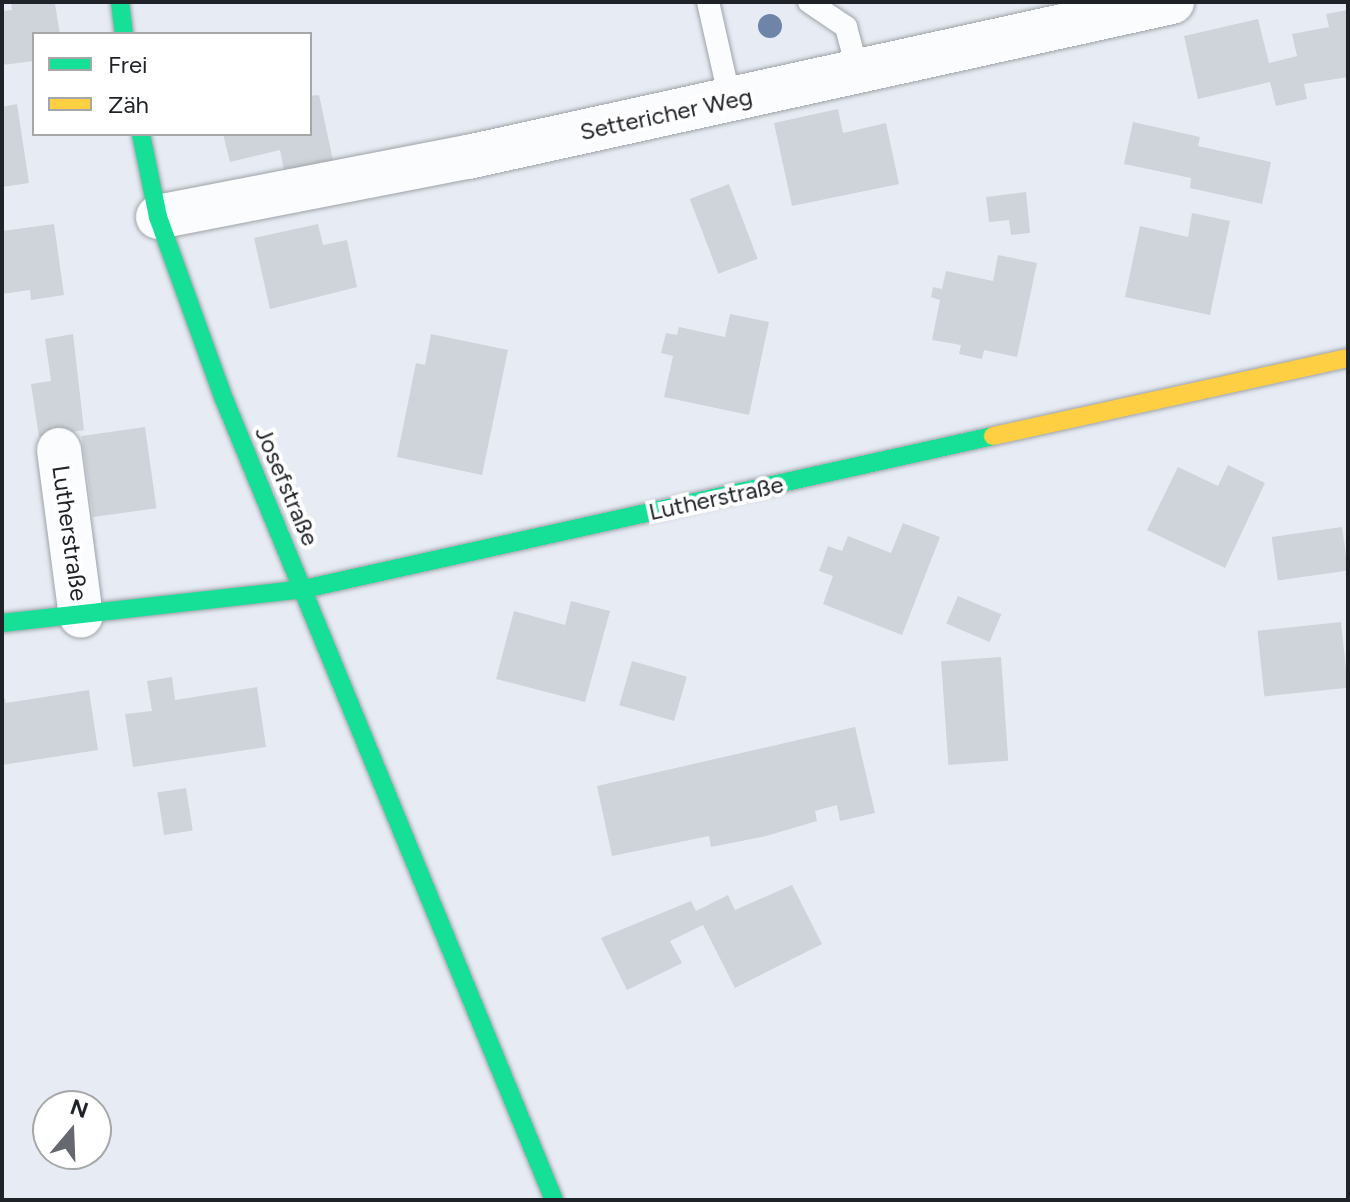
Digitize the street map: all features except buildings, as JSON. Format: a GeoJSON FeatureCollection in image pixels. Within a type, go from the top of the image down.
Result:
{"type":"FeatureCollection","features":[{"type":"Feature","properties":{"kind":"street"},"geometry":{"type":"LineString","coordinates":[[120,2],[124,32]]}},
{"type":"Feature","properties":{"kind":"street","name":"Settericher Weg"},"geometry":{"type":"LineString","coordinates":[[158,217],[730,100],[1172,2]]}},
{"type":"Feature","properties":{"kind":"street","name":"Josefstraße"},"geometry":{"type":"LineString","coordinates":[[141,136],[158,217],[224,399],[304,589],[406,852],[554,1200]]}},
{"type":"Feature","properties":{"kind":"street","name":"Lutherstraße"},"geometry":{"type":"LineString","coordinates":[[2,623],[304,589],[1348,358]]}},
{"type":"Feature","properties":{"kind":"street","name":"Lutherstraße"},"geometry":{"type":"LineString","coordinates":[[59,450],[81,616]]}},
{"type":"Feature","properties":{"kind":"lane"},"geometry":{"type":"LineString","coordinates":[[708,2],[730,100]]}},
{"type":"Feature","properties":{"kind":"lane"},"geometry":{"type":"LineString","coordinates":[[809,2],[846,27],[858,72]]}},
{"type":"Feature","properties":{"kind":"traffic: fast"},"geometry":{"type":"LineString","coordinates":[[120,2],[124,32]]}},
{"type":"Feature","properties":{"kind":"traffic: fast"},"geometry":{"type":"LineString","coordinates":[[141,136],[158,217],[224,399],[554,1200]]}},
{"type":"Feature","properties":{"kind":"traffic: fast"},"geometry":{"type":"LineString","coordinates":[[2,623],[304,589],[993,436]]}},
{"type":"Feature","properties":{"kind":"traffic: slow"},"geometry":{"type":"LineString","coordinates":[[993,436],[1348,358]]}}]}
